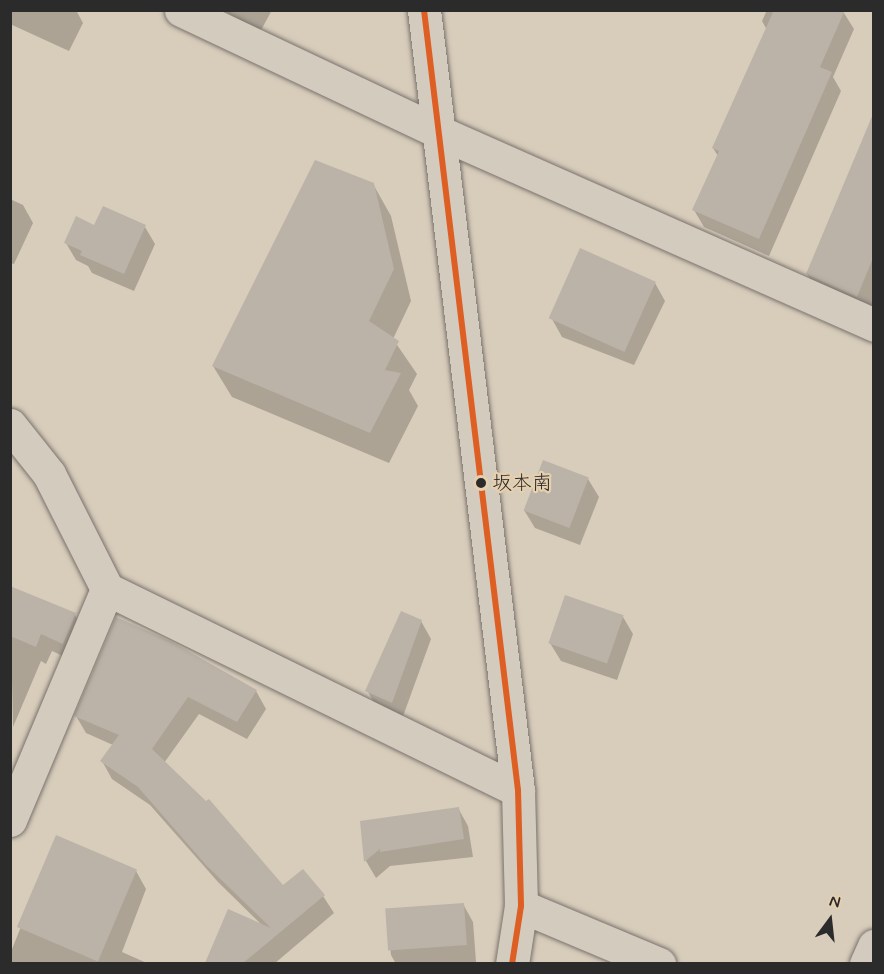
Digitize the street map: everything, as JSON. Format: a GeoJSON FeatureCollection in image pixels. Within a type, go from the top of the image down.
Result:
{"type":"FeatureCollection","features":[{"type":"Feature","properties":{"kind":"street"},"geometry":{"type":"LineString","coordinates":[[181,10],[439,132],[873,326]]}},
{"type":"Feature","properties":{"kind":"street"},"geometry":{"type":"LineString","coordinates":[[424,10],[518,790],[521,906],[512,963]]}},
{"type":"Feature","properties":{"kind":"street"},"geometry":{"type":"LineString","coordinates":[[10,425],[49,474],[107,589],[518,790]]}},
{"type":"Feature","properties":{"kind":"street"},"geometry":{"type":"LineString","coordinates":[[10,820],[107,589]]}},
{"type":"Feature","properties":{"kind":"street"},"geometry":{"type":"LineString","coordinates":[[521,906],[659,963]]}},
{"type":"Feature","properties":{"kind":"street"},"geometry":{"type":"LineString","coordinates":[[866,963],[873,946]]}},
{"type":"Feature","properties":{"kind":"building"},"geometry":{"type":"Polygon","coordinates":[[[774,10],[845,10],[820,67],[832,72],[759,239],[692,210],[719,151],[712,148],[774,10]]]}},
{"type":"Feature","properties":{"kind":"building"},"geometry":{"type":"Polygon","coordinates":[[[873,114],[873,258],[857,297],[806,274],[873,114]]]}},
{"type":"Feature","properties":{"kind":"building"},"geometry":{"type":"Polygon","coordinates":[[[315,160],[374,183],[394,269],[369,321],[399,341],[385,370],[401,373],[370,433],[212,366],[315,160]]]}},
{"type":"Feature","properties":{"kind":"building"},"geometry":{"type":"Polygon","coordinates":[[[103,206],[146,225],[124,274],[80,255],[82,251],[64,243],[76,216],[94,225],[103,206]]]}},
{"type":"Feature","properties":{"kind":"building"},"geometry":{"type":"Polygon","coordinates":[[[580,248],[656,282],[625,352],[549,318],[580,248]]]}},
{"type":"Feature","properties":{"kind":"building"},"geometry":{"type":"Polygon","coordinates":[[[543,460],[589,478],[569,528],[524,510],[543,460]]]}},
{"type":"Feature","properties":{"kind":"building"},"geometry":{"type":"Polygon","coordinates":[[[10,586],[76,613],[63,644],[41,634],[36,647],[10,636],[10,586]]]}},
{"type":"Feature","properties":{"kind":"building"},"geometry":{"type":"Polygon","coordinates":[[[565,595],[624,615],[607,663],[548,643],[565,595]]]}},
{"type":"Feature","properties":{"kind":"building"},"geometry":{"type":"Polygon","coordinates":[[[401,611],[422,620],[392,703],[365,691],[401,611]]]}},
{"type":"Feature","properties":{"kind":"building"},"geometry":{"type":"Polygon","coordinates":[[[116,617],[172,642],[257,690],[237,722],[188,697],[152,749],[206,801],[209,799],[283,885],[303,869],[325,895],[243,963],[205,963],[228,909],[271,928],[206,865],[138,787],[100,761],[119,735],[74,716],[116,617]]]}},
{"type":"Feature","properties":{"kind":"building"},"geometry":{"type":"Polygon","coordinates":[[[459,807],[464,839],[380,852],[380,849],[364,862],[360,821],[459,807]]]}},
{"type":"Feature","properties":{"kind":"building"},"geometry":{"type":"Polygon","coordinates":[[[56,835],[137,869],[98,961],[17,927],[56,835]]]}},
{"type":"Feature","properties":{"kind":"building"},"geometry":{"type":"Polygon","coordinates":[[[464,903],[467,945],[388,950],[385,909],[464,903]]]}},
{"type":"Feature","properties":{"kind":"transit line"},"geometry":{"type":"LineString","coordinates":[[424,10],[518,790],[521,906],[512,964]]}},
{"type":"Feature","properties":{"kind":"place","name":"坂本南"},"geometry":{"type":"Point","coordinates":[481,483]}}]}
